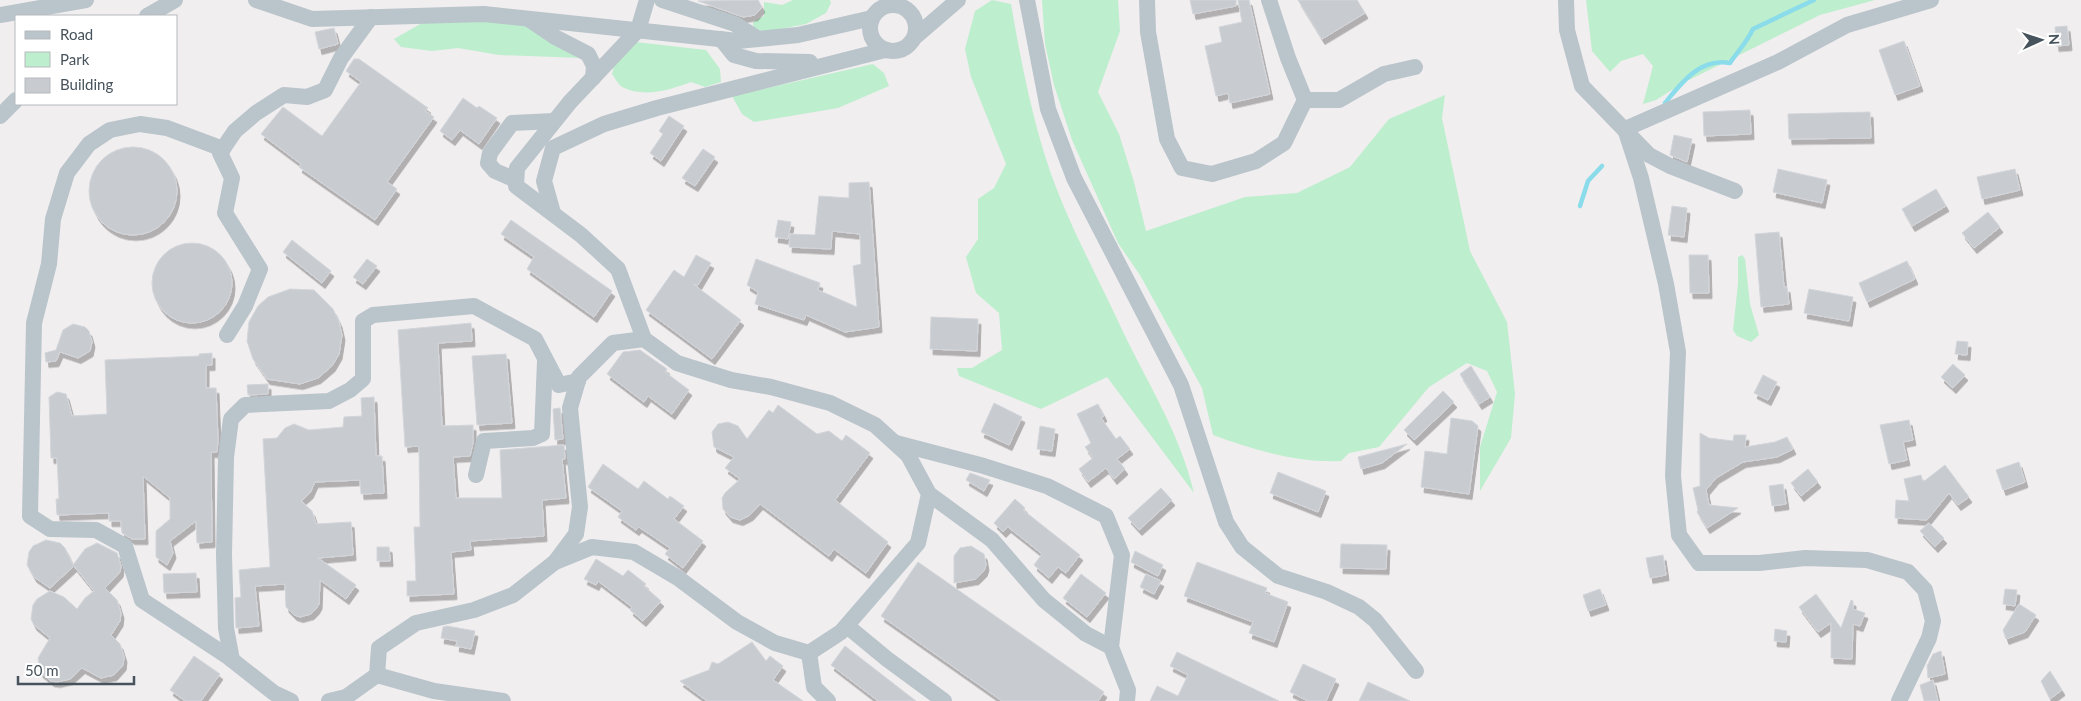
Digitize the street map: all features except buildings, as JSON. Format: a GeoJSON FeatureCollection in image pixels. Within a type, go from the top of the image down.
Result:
{"type":"FeatureCollection","features":[{"type":"Feature","properties":{"kind":"street"},"geometry":{"type":"LineString","coordinates":[[0,15],[86,0]]}},
{"type":"Feature","properties":{"kind":"street"},"geometry":{"type":"LineString","coordinates":[[149,15],[174,0]]}},
{"type":"Feature","properties":{"kind":"street"},"geometry":{"type":"LineString","coordinates":[[256,0],[312,19],[484,14],[688,34],[738,41],[798,36],[876,13],[891,4],[903,2],[915,19],[917,27],[915,37]]}},
{"type":"Feature","properties":{"kind":"street"},"geometry":{"type":"LineString","coordinates":[[647,0],[638,30],[554,121],[517,168],[516,186],[581,235],[618,269],[644,338],[677,363],[731,380],[771,387],[830,403],[875,426],[908,455],[929,494],[992,540],[1044,600],[1086,634],[1111,647]]}},
{"type":"Feature","properties":{"kind":"street"},"geometry":{"type":"LineString","coordinates":[[662,0],[736,24],[758,39]]}},
{"type":"Feature","properties":{"kind":"street"},"geometry":{"type":"LineString","coordinates":[[865,0],[876,13]]}},
{"type":"Feature","properties":{"kind":"street"},"geometry":{"type":"LineString","coordinates":[[553,213],[544,181],[553,148],[612,121],[858,56],[885,50],[901,50],[908,47],[915,37],[958,0]]}},
{"type":"Feature","properties":{"kind":"street"},"geometry":{"type":"LineString","coordinates":[[1027,0],[1048,109],[1074,178],[1181,384],[1226,522],[1242,547],[1278,576],[1327,592],[1359,607],[1375,620],[1416,671]]}},
{"type":"Feature","properties":{"kind":"street"},"geometry":{"type":"LineString","coordinates":[[1147,0],[1148,32],[1167,139],[1182,168],[1212,174],[1256,161],[1284,143],[1304,100],[1269,0]]}},
{"type":"Feature","properties":{"kind":"street"},"geometry":{"type":"LineString","coordinates":[[1566,0],[1567,30],[1582,86],[1649,155],[1670,166],[1735,191]]}},
{"type":"Feature","properties":{"kind":"street"},"geometry":{"type":"LineString","coordinates":[[1625,130],[1778,62],[1847,25],[1931,0]]}},
{"type":"Feature","properties":{"kind":"street"},"geometry":{"type":"LineString","coordinates":[[688,34],[695,10]]}},
{"type":"Feature","properties":{"kind":"street"},"geometry":{"type":"LineString","coordinates":[[876,13],[870,32],[878,46],[885,50]]}},
{"type":"Feature","properties":{"kind":"street"},"geometry":{"type":"LineString","coordinates":[[227,335],[245,306],[260,268],[225,213],[232,178],[220,153],[235,131],[256,113],[284,95],[307,97],[325,90],[341,58],[371,17]]}},
{"type":"Feature","properties":{"kind":"street"},"geometry":{"type":"LineString","coordinates":[[528,19],[555,37],[588,54],[594,66],[593,78]]}},
{"type":"Feature","properties":{"kind":"street"},"geometry":{"type":"LineString","coordinates":[[721,39],[726,20]]}},
{"type":"Feature","properties":{"kind":"street"},"geometry":{"type":"LineString","coordinates":[[721,39],[734,55],[756,61],[820,62],[858,56]]}},
{"type":"Feature","properties":{"kind":"street"},"geometry":{"type":"LineString","coordinates":[[1304,100],[1339,100],[1384,74],[1415,66]]}},
{"type":"Feature","properties":{"kind":"street"},"geometry":{"type":"LineString","coordinates":[[0,116],[15,101]]}},
{"type":"Feature","properties":{"kind":"street"},"geometry":{"type":"LineString","coordinates":[[516,180],[495,171],[488,163],[490,153],[512,123],[554,121]]}},
{"type":"Feature","properties":{"kind":"street"},"geometry":{"type":"LineString","coordinates":[[223,149],[168,128],[140,124],[110,130],[89,144],[67,173],[53,219],[49,264],[34,323],[30,516],[50,529],[96,530],[124,546],[142,600],[232,660],[274,693],[291,701]]}},
{"type":"Feature","properties":{"kind":"street"},"geometry":{"type":"LineString","coordinates":[[1625,130],[1641,178],[1666,284],[1678,352],[1673,476],[1679,535],[1699,563],[1759,563],[1805,558],[1867,560],[1908,572],[1925,590],[1933,620],[1929,638],[1899,701]]}},
{"type":"Feature","properties":{"kind":"street"},"geometry":{"type":"LineString","coordinates":[[232,660],[226,628],[224,554],[226,457],[231,419],[245,405],[328,402],[350,390],[363,379],[363,321],[373,315],[474,306],[535,339],[559,385],[578,381]]}},
{"type":"Feature","properties":{"kind":"street"},"geometry":{"type":"LineString","coordinates":[[556,562],[576,534],[580,507],[570,408],[578,381],[613,343],[644,338]]}},
{"type":"Feature","properties":{"kind":"street"},"geometry":{"type":"LineString","coordinates":[[476,475],[484,441],[532,438],[542,434],[545,359]]}},
{"type":"Feature","properties":{"kind":"street"},"geometry":{"type":"LineString","coordinates":[[893,442],[984,466],[1047,486],[1106,516],[1122,555],[1111,647],[1128,690],[1126,701]]}},
{"type":"Feature","properties":{"kind":"street"},"geometry":{"type":"LineString","coordinates":[[377,675],[379,648],[416,623],[474,610],[513,595],[556,562],[592,547],[634,552],[678,578],[737,622],[775,643],[809,653],[847,626],[918,543],[929,494]]}},
{"type":"Feature","properties":{"kind":"street"},"geometry":{"type":"LineString","coordinates":[[847,626],[944,701]]}},
{"type":"Feature","properties":{"kind":"street"},"geometry":{"type":"LineString","coordinates":[[809,653],[814,687],[828,701]]}},
{"type":"Feature","properties":{"kind":"street"},"geometry":{"type":"LineString","coordinates":[[328,701],[346,697],[377,675]]}},
{"type":"Feature","properties":{"kind":"street"},"geometry":{"type":"LineString","coordinates":[[377,675],[434,691],[503,701]]}},
{"type":"Feature","properties":{"kind":"green space"},"geometry":{"type":"Polygon","coordinates":[[[793,0],[830,0],[831,3],[826,13],[806,24],[765,32],[753,28],[753,22],[764,16],[764,2],[782,5],[793,0]]]}},
{"type":"Feature","properties":{"kind":"green space"},"geometry":{"type":"Polygon","coordinates":[[[992,0],[1011,4],[1030,101],[1053,180],[1079,241],[1180,447],[1194,493],[1107,377],[1041,409],[959,376],[957,368],[972,368],[1002,350],[999,313],[976,293],[966,257],[978,239],[978,199],[994,188],[1006,164],[971,77],[965,49],[975,11],[992,0]]]}},
{"type":"Feature","properties":{"kind":"green space"},"geometry":{"type":"Polygon","coordinates":[[[1042,0],[1118,0],[1120,31],[1098,92],[1119,134],[1134,182],[1146,231],[1245,197],[1297,193],[1350,167],[1389,119],[1445,95],[1442,118],[1470,251],[1507,322],[1515,394],[1511,438],[1480,491],[1480,447],[1497,392],[1487,371],[1467,363],[1429,387],[1379,447],[1349,453],[1341,461],[1292,458],[1244,446],[1213,435],[1202,388],[1140,275],[1118,243],[1072,140],[1054,85],[1045,44],[1042,0]]]}},
{"type":"Feature","properties":{"kind":"green space"},"geometry":{"type":"Polygon","coordinates":[[[1586,0],[1875,0],[1820,15],[1683,83],[1656,100],[1643,104],[1653,66],[1643,54],[1621,61],[1610,72],[1592,51],[1586,0]]]}},
{"type":"Feature","properties":{"kind":"green space"},"geometry":{"type":"Polygon","coordinates":[[[442,19],[522,22],[581,58],[499,55],[458,48],[432,51],[401,47],[394,39],[422,23],[442,19]]]}},
{"type":"Feature","properties":{"kind":"green space"},"geometry":{"type":"Polygon","coordinates":[[[636,42],[706,50],[720,69],[721,82],[705,87],[691,82],[657,92],[639,92],[622,87],[612,74],[615,62],[636,42]]]}},
{"type":"Feature","properties":{"kind":"green space"},"geometry":{"type":"Polygon","coordinates":[[[873,64],[884,73],[889,86],[838,108],[754,122],[742,114],[732,96],[873,64]]]}},
{"type":"Feature","properties":{"kind":"green space"},"geometry":{"type":"Polygon","coordinates":[[[1742,255],[1745,259],[1750,304],[1759,335],[1751,342],[1737,336],[1733,330],[1738,284],[1738,257],[1742,255]]]}},
{"type":"Feature","properties":{"kind":"waterway"},"geometry":{"type":"LineString","coordinates":[[1665,103],[1685,80],[1701,68],[1719,62],[1730,63],[1753,29],[1814,0]]}},
{"type":"Feature","properties":{"kind":"waterway"},"geometry":{"type":"LineString","coordinates":[[1580,206],[1588,181],[1602,166]]}}]}
